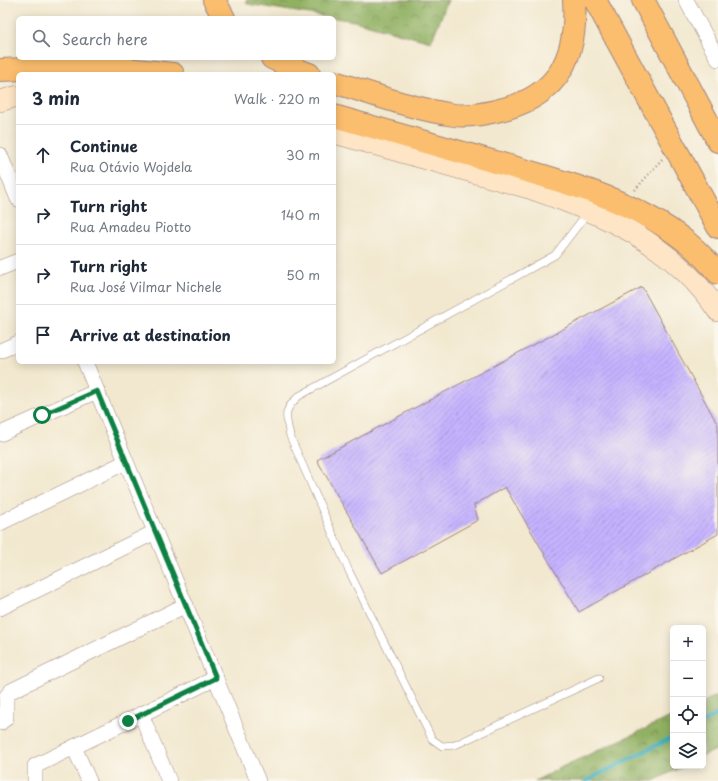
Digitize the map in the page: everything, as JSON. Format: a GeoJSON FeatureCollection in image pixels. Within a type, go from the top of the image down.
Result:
{"type":"FeatureCollection","features":[{"type":"Feature","properties":{"kind":"highway"},"geometry":{"type":"LineString","coordinates":[[214,0],[223,16]]}},
{"type":"Feature","properties":{"kind":"highway"},"geometry":{"type":"LineString","coordinates":[[336,83],[430,110],[456,115],[480,115],[510,108],[533,98],[552,84],[566,64],[573,41],[576,16],[574,0]]}},
{"type":"Feature","properties":{"kind":"highway"},"geometry":{"type":"LineString","coordinates":[[595,0],[718,227]]}},
{"type":"Feature","properties":{"kind":"highway"},"geometry":{"type":"LineString","coordinates":[[643,0],[718,141]]}},
{"type":"Feature","properties":{"kind":"highway"},"geometry":{"type":"LineString","coordinates":[[657,0],[668,47]]}},
{"type":"Feature","properties":{"kind":"highway"},"geometry":{"type":"LineString","coordinates":[[276,60],[304,72]]}},
{"type":"Feature","properties":{"kind":"highway"},"geometry":{"type":"LineString","coordinates":[[0,70],[80,67],[154,72]]}},
{"type":"Feature","properties":{"kind":"highway"},"geometry":{"type":"LineString","coordinates":[[336,117],[558,180],[623,204],[668,229],[689,244],[718,273]]}},
{"type":"Feature","properties":{"kind":"main road"},"geometry":{"type":"LineString","coordinates":[[0,101],[16,97]]}},
{"type":"Feature","properties":{"kind":"main road"},"geometry":{"type":"LineString","coordinates":[[336,134],[532,189],[590,210],[642,237],[673,260],[693,279],[718,311]]}},
{"type":"Feature","properties":{"kind":"street"},"geometry":{"type":"LineString","coordinates":[[686,0],[718,59]]}},
{"type":"Feature","properties":{"kind":"street"},"geometry":{"type":"LineString","coordinates":[[0,155],[5,184],[16,197]]}},
{"type":"Feature","properties":{"kind":"street"},"geometry":{"type":"LineString","coordinates":[[0,268],[16,262]]}},
{"type":"Feature","properties":{"kind":"street"},"geometry":{"type":"LineString","coordinates":[[0,351],[16,344]]}},
{"type":"Feature","properties":{"kind":"street"},"geometry":{"type":"LineString","coordinates":[[86,364],[258,781]]}},
{"type":"Feature","properties":{"kind":"street"},"geometry":{"type":"LineString","coordinates":[[0,434],[97,391]]}},
{"type":"Feature","properties":{"kind":"street"},"geometry":{"type":"LineString","coordinates":[[0,523],[126,462]]}},
{"type":"Feature","properties":{"kind":"street"},"geometry":{"type":"LineString","coordinates":[[0,608],[155,532]]}},
{"type":"Feature","properties":{"kind":"street"},"geometry":{"type":"LineString","coordinates":[[0,724],[6,718],[6,697],[11,691],[186,605]]}},
{"type":"Feature","properties":{"kind":"street"},"geometry":{"type":"LineString","coordinates":[[35,781],[35,766],[216,678]]}},
{"type":"Feature","properties":{"kind":"street"},"geometry":{"type":"LineString","coordinates":[[141,714],[169,781]]}},
{"type":"Feature","properties":{"kind":"street"},"geometry":{"type":"LineString","coordinates":[[74,747],[89,781]]}},
{"type":"Feature","properties":{"kind":"lane"},"geometry":{"type":"LineString","coordinates":[[590,210],[555,255],[299,396],[290,403],[286,414],[290,436],[348,569],[432,740],[442,746],[455,745],[599,678]]}},
{"type":"Feature","properties":{"kind":"path"},"geometry":{"type":"LineString","coordinates":[[623,204],[674,145]]}},
{"type":"Feature","properties":{"kind":"green space"},"geometry":{"type":"Polygon","coordinates":[[[246,0],[448,0],[431,42],[354,21],[336,18],[336,16],[323,16],[247,4],[246,0]]]}},
{"type":"Feature","properties":{"kind":"green space"},"geometry":{"type":"Polygon","coordinates":[[[718,695],[718,749],[706,755],[706,733],[706,701],[718,695]]]}},
{"type":"Feature","properties":{"kind":"green space"},"geometry":{"type":"Polygon","coordinates":[[[670,717],[670,769],[678,769],[653,781],[535,781],[564,766],[670,717]]]}},
{"type":"Feature","properties":{"kind":"building"},"geometry":{"type":"Polygon","coordinates":[[[642,287],[718,425],[718,534],[579,612],[505,487],[474,505],[478,520],[382,573],[317,460],[642,287]]]}},
{"type":"Feature","properties":{"kind":"waterway"},"geometry":{"type":"LineString","coordinates":[[706,720],[718,714]]}},
{"type":"Feature","properties":{"kind":"waterway"},"geometry":{"type":"LineString","coordinates":[[586,781],[670,739]]}},
{"type":"Feature","properties":{"kind":"route"},"geometry":{"type":"LineString","coordinates":[[42,415],[97,391],[216,678],[128,721]]}}]}
